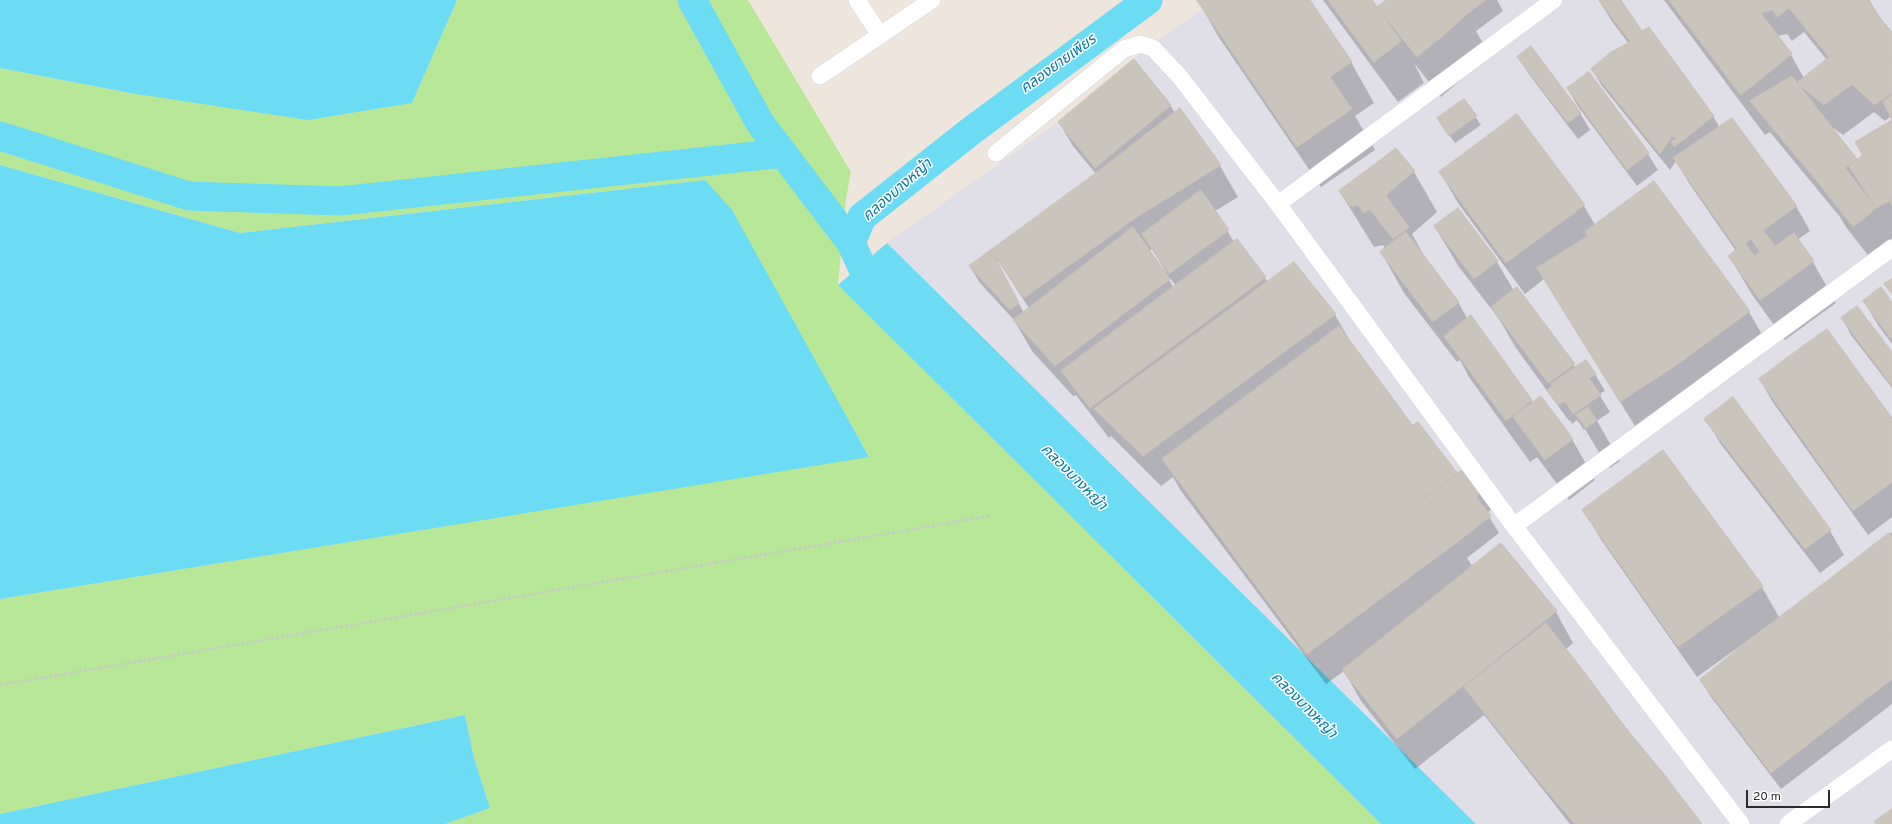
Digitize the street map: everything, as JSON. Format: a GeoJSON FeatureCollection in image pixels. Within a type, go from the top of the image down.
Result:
{"type":"FeatureCollection","features":[{"type":"Feature","properties":{"kind":"lane"},"geometry":{"type":"LineString","coordinates":[[857,0],[880,35]]}},
{"type":"Feature","properties":{"kind":"lane"},"geometry":{"type":"LineString","coordinates":[[820,76],[932,0]]}},
{"type":"Feature","properties":{"kind":"lane"},"geometry":{"type":"LineString","coordinates":[[1278,204],[1554,0]]}},
{"type":"Feature","properties":{"kind":"lane"},"geometry":{"type":"LineString","coordinates":[[996,153],[1124,49],[1140,44],[1153,48],[1180,77],[1278,204],[1514,526],[1741,824]]}},
{"type":"Feature","properties":{"kind":"lane"},"geometry":{"type":"LineString","coordinates":[[1514,526],[1892,248]]}},
{"type":"Feature","properties":{"kind":"lane"},"geometry":{"type":"LineString","coordinates":[[1788,824],[1892,749]]}},
{"type":"Feature","properties":{"kind":"path"},"geometry":{"type":"LineString","coordinates":[[0,685],[990,516]]}},
{"type":"Feature","properties":{"kind":"shaded area"},"geometry":{"type":"Polygon","coordinates":[[[1214,0],[1892,0],[1892,824],[1476,824],[887,243],[1058,122],[1134,59],[1214,0]]]}},
{"type":"Feature","properties":{"kind":"green space"},"geometry":{"type":"Polygon","coordinates":[[[457,0],[748,0],[851,172],[846,199],[838,285],[1381,824],[445,824],[490,808],[474,758],[465,715],[0,814],[0,599],[869,456],[705,180],[240,233],[0,165],[0,68],[130,93],[412,103],[457,0]]]}},
{"type":"Feature","properties":{"kind":"water"},"geometry":{"type":"Polygon","coordinates":[[[0,0],[457,0],[412,103],[308,120],[130,93],[0,68],[0,0]]]}},
{"type":"Feature","properties":{"kind":"water"},"geometry":{"type":"Polygon","coordinates":[[[0,165],[240,233],[705,180],[732,210],[869,457],[0,599],[0,165]]]}},
{"type":"Feature","properties":{"kind":"water"},"geometry":{"type":"Polygon","coordinates":[[[887,243],[1476,824],[1381,824],[838,285],[887,243]]]}},
{"type":"Feature","properties":{"kind":"water"},"geometry":{"type":"Polygon","coordinates":[[[465,715],[474,758],[490,808],[445,824],[0,824],[0,814],[465,715]]]}},
{"type":"Feature","properties":{"kind":"building"},"geometry":{"type":"Polygon","coordinates":[[[1197,0],[1310,0],[1352,62],[1330,77],[1352,109],[1297,147],[1197,0]]]}},
{"type":"Feature","properties":{"kind":"building"},"geometry":{"type":"Polygon","coordinates":[[[1328,0],[1372,0],[1401,41],[1374,62],[1328,0]]]}},
{"type":"Feature","properties":{"kind":"building"},"geometry":{"type":"Polygon","coordinates":[[[1386,0],[1416,0],[1444,35],[1417,57],[1377,7],[1386,0]]]}},
{"type":"Feature","properties":{"kind":"building"},"geometry":{"type":"Polygon","coordinates":[[[1416,0],[1457,0],[1467,14],[1444,35],[1416,0]]]}},
{"type":"Feature","properties":{"kind":"building"},"geometry":{"type":"Polygon","coordinates":[[[1457,0],[1486,0],[1467,14],[1457,0]]]}},
{"type":"Feature","properties":{"kind":"building"},"geometry":{"type":"Polygon","coordinates":[[[1599,0],[1621,0],[1642,31],[1649,27],[1714,116],[1674,147],[1671,141],[1677,139],[1672,135],[1675,132],[1613,51],[1630,42],[1599,0]]]}},
{"type":"Feature","properties":{"kind":"building"},"geometry":{"type":"Polygon","coordinates":[[[1669,0],[1751,0],[1792,54],[1741,95],[1669,0]]]}},
{"type":"Feature","properties":{"kind":"building"},"geometry":{"type":"Polygon","coordinates":[[[1751,0],[1800,0],[1777,17],[1773,10],[1761,13],[1751,0]]]}},
{"type":"Feature","properties":{"kind":"building"},"geometry":{"type":"Polygon","coordinates":[[[1800,0],[1869,0],[1879,17],[1829,57],[1789,8],[1800,0]]]}},
{"type":"Feature","properties":{"kind":"building"},"geometry":{"type":"Polygon","coordinates":[[[1879,17],[1892,32],[1892,55],[1824,105],[1797,83],[1879,17]]]}},
{"type":"Feature","properties":{"kind":"building"},"geometry":{"type":"Polygon","coordinates":[[[1531,46],[1581,113],[1568,123],[1517,57],[1531,46]]]}},
{"type":"Feature","properties":{"kind":"building"},"geometry":{"type":"Polygon","coordinates":[[[1613,51],[1675,132],[1660,154],[1591,69],[1613,51]]]}},
{"type":"Feature","properties":{"kind":"building"},"geometry":{"type":"Polygon","coordinates":[[[1892,55],[1892,93],[1874,105],[1852,84],[1892,55]]]}},
{"type":"Feature","properties":{"kind":"building"},"geometry":{"type":"Polygon","coordinates":[[[1134,59],[1171,105],[1095,168],[1058,122],[1134,59]]]}},
{"type":"Feature","properties":{"kind":"building"},"geometry":{"type":"Polygon","coordinates":[[[1589,72],[1649,153],[1627,170],[1567,88],[1589,72]]]}},
{"type":"Feature","properties":{"kind":"building"},"geometry":{"type":"Polygon","coordinates":[[[1792,76],[1857,159],[1821,186],[1750,101],[1792,76]]]}},
{"type":"Feature","properties":{"kind":"building"},"geometry":{"type":"Polygon","coordinates":[[[1892,95],[1892,120],[1883,102],[1892,95]]]}},
{"type":"Feature","properties":{"kind":"building"},"geometry":{"type":"Polygon","coordinates":[[[1464,99],[1477,116],[1449,136],[1437,118],[1464,99]]]}},
{"type":"Feature","properties":{"kind":"building"},"geometry":{"type":"Polygon","coordinates":[[[1180,108],[1221,165],[1134,219],[1099,171],[1180,108]]]}},
{"type":"Feature","properties":{"kind":"building"},"geometry":{"type":"Polygon","coordinates":[[[1517,114],[1585,205],[1506,263],[1439,172],[1517,114]]]}},
{"type":"Feature","properties":{"kind":"building"},"geometry":{"type":"Polygon","coordinates":[[[1732,118],[1797,206],[1737,249],[1673,158],[1732,118]]]}},
{"type":"Feature","properties":{"kind":"building"},"geometry":{"type":"Polygon","coordinates":[[[1892,120],[1892,205],[1855,142],[1892,120]]]}},
{"type":"Feature","properties":{"kind":"building"},"geometry":{"type":"Polygon","coordinates":[[[1396,148],[1415,171],[1400,183],[1381,160],[1396,148]]]}},
{"type":"Feature","properties":{"kind":"building"},"geometry":{"type":"Polygon","coordinates":[[[1863,155],[1890,201],[1876,208],[1849,166],[1863,155]]]}},
{"type":"Feature","properties":{"kind":"building"},"geometry":{"type":"Polygon","coordinates":[[[1381,160],[1400,183],[1386,195],[1367,170],[1381,160]]]}},
{"type":"Feature","properties":{"kind":"building"},"geometry":{"type":"Polygon","coordinates":[[[1845,168],[1876,208],[1866,217],[1846,193],[1842,196],[1830,180],[1845,168]]]}},
{"type":"Feature","properties":{"kind":"building"},"geometry":{"type":"Polygon","coordinates":[[[1367,170],[1397,211],[1381,224],[1370,209],[1364,213],[1358,205],[1350,206],[1339,191],[1367,170]]]}},
{"type":"Feature","properties":{"kind":"building"},"geometry":{"type":"Polygon","coordinates":[[[1099,171],[1134,219],[1024,298],[991,250],[1099,171]]]}},
{"type":"Feature","properties":{"kind":"building"},"geometry":{"type":"Polygon","coordinates":[[[1830,180],[1842,196],[1846,193],[1866,217],[1853,227],[1821,186],[1830,180]]]}},
{"type":"Feature","properties":{"kind":"building"},"geometry":{"type":"Polygon","coordinates":[[[1654,181],[1750,311],[1681,362],[1585,232],[1654,181]]]}},
{"type":"Feature","properties":{"kind":"building"},"geometry":{"type":"Polygon","coordinates":[[[1201,190],[1229,230],[1169,274],[1142,234],[1201,190]]]}},
{"type":"Feature","properties":{"kind":"building"},"geometry":{"type":"Polygon","coordinates":[[[1458,208],[1498,261],[1474,279],[1434,226],[1458,208]]]}},
{"type":"Feature","properties":{"kind":"building"},"geometry":{"type":"Polygon","coordinates":[[[1397,211],[1409,227],[1393,239],[1381,224],[1397,211]]]}},
{"type":"Feature","properties":{"kind":"building"},"geometry":{"type":"Polygon","coordinates":[[[1133,227],[1170,279],[1055,366],[1013,320],[1133,227]]]}},
{"type":"Feature","properties":{"kind":"building"},"geometry":{"type":"Polygon","coordinates":[[[1763,230],[1775,246],[1768,252],[1788,280],[1760,300],[1728,256],[1745,243],[1754,256],[1760,252],[1751,239],[1763,230]]]}},
{"type":"Feature","properties":{"kind":"building"},"geometry":{"type":"Polygon","coordinates":[[[1406,232],[1459,302],[1433,322],[1380,252],[1406,232]]]}},
{"type":"Feature","properties":{"kind":"building"},"geometry":{"type":"Polygon","coordinates":[[[1794,233],[1814,261],[1788,280],[1768,252],[1794,233]]]}},
{"type":"Feature","properties":{"kind":"building"},"geometry":{"type":"Polygon","coordinates":[[[1588,236],[1681,362],[1620,402],[1537,268],[1588,236]]]}},
{"type":"Feature","properties":{"kind":"building"},"geometry":{"type":"Polygon","coordinates":[[[1237,239],[1266,277],[1090,408],[1061,371],[1237,239]]]}},
{"type":"Feature","properties":{"kind":"building"},"geometry":{"type":"Polygon","coordinates":[[[991,250],[1019,303],[1010,310],[969,266],[991,250]]]}},
{"type":"Feature","properties":{"kind":"building"},"geometry":{"type":"Polygon","coordinates":[[[1294,262],[1336,314],[1143,456],[1094,409],[1294,262]]]}},
{"type":"Feature","properties":{"kind":"building"},"geometry":{"type":"Polygon","coordinates":[[[1892,279],[1892,294],[1884,284],[1892,279]]]}},
{"type":"Feature","properties":{"kind":"building"},"geometry":{"type":"Polygon","coordinates":[[[1517,287],[1575,364],[1548,383],[1491,307],[1517,287]]]}},
{"type":"Feature","properties":{"kind":"building"},"geometry":{"type":"Polygon","coordinates":[[[1881,287],[1892,302],[1892,340],[1863,301],[1881,287]]]}},
{"type":"Feature","properties":{"kind":"building"},"geometry":{"type":"Polygon","coordinates":[[[1857,306],[1892,352],[1892,386],[1841,318],[1857,306]]]}},
{"type":"Feature","properties":{"kind":"building"},"geometry":{"type":"Polygon","coordinates":[[[1471,315],[1532,400],[1506,421],[1444,336],[1471,315]]]}},
{"type":"Feature","properties":{"kind":"building"},"geometry":{"type":"Polygon","coordinates":[[[1339,326],[1374,373],[1348,393],[1313,346],[1339,326]]]}},
{"type":"Feature","properties":{"kind":"building"},"geometry":{"type":"Polygon","coordinates":[[[1827,329],[1892,418],[1892,482],[1883,489],[1787,358],[1827,329]]]}},
{"type":"Feature","properties":{"kind":"building"},"geometry":{"type":"Polygon","coordinates":[[[1313,346],[1348,393],[1197,506],[1162,459],[1313,346]]]}},
{"type":"Feature","properties":{"kind":"building"},"geometry":{"type":"Polygon","coordinates":[[[1787,358],[1883,489],[1853,511],[1759,379],[1787,358]]]}},
{"type":"Feature","properties":{"kind":"building"},"geometry":{"type":"Polygon","coordinates":[[[1586,360],[1596,374],[1589,378],[1601,395],[1573,414],[1565,401],[1558,405],[1547,390],[1552,386],[1551,384],[1586,360]]]}},
{"type":"Feature","properties":{"kind":"building"},"geometry":{"type":"Polygon","coordinates":[[[1374,373],[1413,426],[1387,445],[1348,393],[1374,373]]]}},
{"type":"Feature","properties":{"kind":"building"},"geometry":{"type":"Polygon","coordinates":[[[1348,393],[1387,445],[1236,559],[1197,506],[1348,393]]]}},
{"type":"Feature","properties":{"kind":"building"},"geometry":{"type":"Polygon","coordinates":[[[1541,396],[1573,439],[1545,460],[1513,417],[1541,396]]]}},
{"type":"Feature","properties":{"kind":"building"},"geometry":{"type":"Polygon","coordinates":[[[1733,397],[1831,530],[1805,549],[1704,419],[1733,397]]]}},
{"type":"Feature","properties":{"kind":"building"},"geometry":{"type":"Polygon","coordinates":[[[1588,407],[1597,420],[1586,428],[1576,415],[1588,407]]]}},
{"type":"Feature","properties":{"kind":"building"},"geometry":{"type":"Polygon","coordinates":[[[1418,422],[1458,474],[1427,497],[1387,445],[1418,422]]]}},
{"type":"Feature","properties":{"kind":"building"},"geometry":{"type":"Polygon","coordinates":[[[1387,445],[1427,498],[1275,611],[1236,559],[1387,445]]]}},
{"type":"Feature","properties":{"kind":"building"},"geometry":{"type":"Polygon","coordinates":[[[1663,450],[1763,586],[1678,647],[1582,510],[1663,450]]]}},
{"type":"Feature","properties":{"kind":"building"},"geometry":{"type":"Polygon","coordinates":[[[1466,467],[1484,491],[1476,497],[1491,516],[1459,541],[1427,497],[1466,467]]]}},
{"type":"Feature","properties":{"kind":"building"},"geometry":{"type":"Polygon","coordinates":[[[1427,498],[1459,541],[1387,594],[1354,552],[1427,498]]]}},
{"type":"Feature","properties":{"kind":"building"},"geometry":{"type":"Polygon","coordinates":[[[1889,533],[1892,536],[1892,641],[1839,572],[1889,533]]]}},
{"type":"Feature","properties":{"kind":"building"},"geometry":{"type":"Polygon","coordinates":[[[1501,543],[1557,611],[1397,739],[1342,670],[1501,543]]]}},
{"type":"Feature","properties":{"kind":"building"},"geometry":{"type":"Polygon","coordinates":[[[1354,552],[1387,594],[1307,654],[1275,611],[1354,552]]]}},
{"type":"Feature","properties":{"kind":"building"},"geometry":{"type":"Polygon","coordinates":[[[1839,572],[1892,641],[1892,679],[1860,704],[1789,610],[1839,572]]]}},
{"type":"Feature","properties":{"kind":"building"},"geometry":{"type":"Polygon","coordinates":[[[1789,610],[1860,704],[1811,742],[1738,649],[1789,610]]]}},
{"type":"Feature","properties":{"kind":"building"},"geometry":{"type":"Polygon","coordinates":[[[1546,623],[1585,673],[1504,738],[1464,687],[1546,623]]]}},
{"type":"Feature","properties":{"kind":"building"},"geometry":{"type":"Polygon","coordinates":[[[1738,649],[1811,742],[1771,773],[1700,680],[1738,649]]]}},
{"type":"Feature","properties":{"kind":"building"},"geometry":{"type":"Polygon","coordinates":[[[1585,673],[1621,722],[1540,783],[1504,738],[1585,673]]]}},
{"type":"Feature","properties":{"kind":"building"},"geometry":{"type":"Polygon","coordinates":[[[1621,722],[1663,773],[1591,824],[1575,824],[1540,783],[1621,722]]]}},
{"type":"Feature","properties":{"kind":"building"},"geometry":{"type":"Polygon","coordinates":[[[1663,773],[1702,824],[1591,824],[1663,773]]]}},
{"type":"Feature","properties":{"kind":"building"},"geometry":{"type":"Polygon","coordinates":[[[1892,809],[1892,824],[1876,824],[1874,822],[1892,809]]]}},
{"type":"Feature","properties":{"kind":"waterway"},"geometry":{"type":"LineString","coordinates":[[692,0],[760,123],[851,243]]}},
{"type":"Feature","properties":{"kind":"waterway","name":"คลองบางหญ้า"},"geometry":{"type":"LineString","coordinates":[[888,295],[863,269],[851,243],[862,217],[971,131],[1148,0]]}},
{"type":"Feature","properties":{"kind":"waterway"},"geometry":{"type":"LineString","coordinates":[[0,136],[189,196],[340,201],[783,153]]}},
{"type":"Feature","properties":{"kind":"water label","name":"คลองยายเพียร"},"geometry":{"type":"Point","coordinates":[1059,65]}}]}
